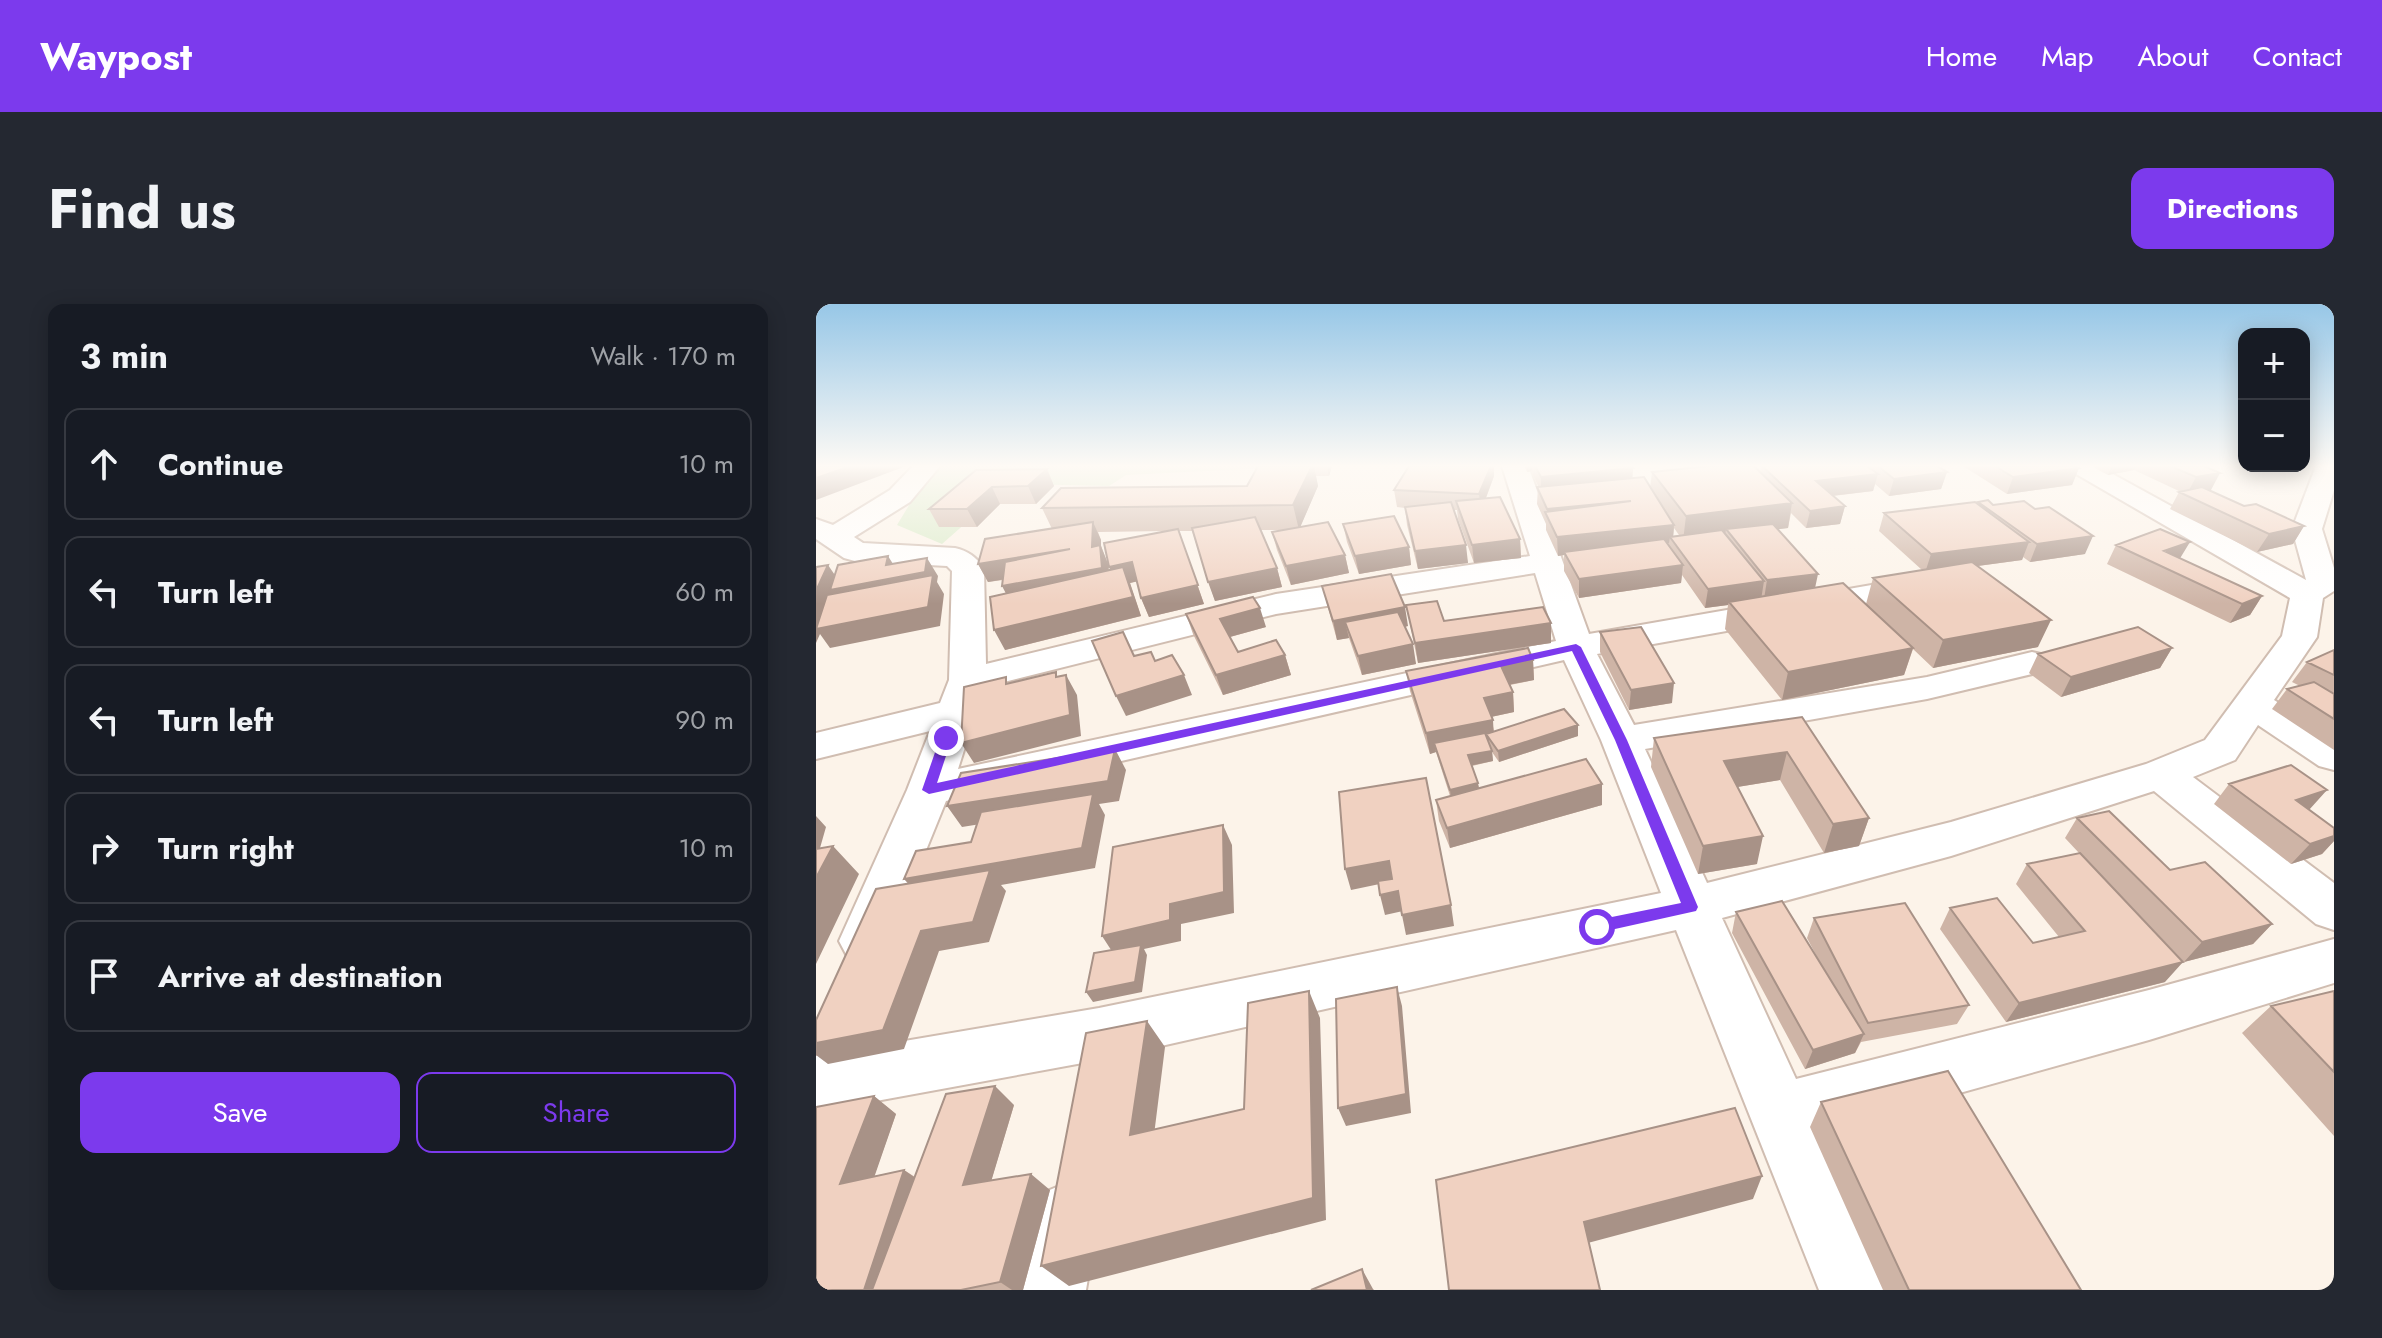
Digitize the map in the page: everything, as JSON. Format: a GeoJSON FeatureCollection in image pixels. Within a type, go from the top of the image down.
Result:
{"type":"FeatureCollection","features":[{"type":"Feature","properties":{"kind":"street"},"geometry":{"type":"LineString","coordinates":[[825,532],[867,512]]}},
{"type":"Feature","properties":{"kind":"street"},"geometry":{"type":"LineString","coordinates":[[1531,512],[1576,647],[1621,740],[1855,1290]]}},
{"type":"Feature","properties":{"kind":"street"},"geometry":{"type":"LineString","coordinates":[[2170,512],[2321,589]]}},
{"type":"Feature","properties":{"kind":"street"},"geometry":{"type":"LineString","coordinates":[[819,1066],[1099,1034],[1690,907],[1951,839],[2161,774],[2220,750],[2299,637],[2321,589],[2307,529],[2313,512]]}},
{"type":"Feature","properties":{"kind":"street"},"geometry":{"type":"LineString","coordinates":[[825,532],[855,552],[955,557],[968,568],[961,696],[929,790],[851,973]]}},
{"type":"Feature","properties":{"kind":"street"},"geometry":{"type":"LineString","coordinates":[[816,746],[961,696],[1276,604],[1549,562]]}},
{"type":"Feature","properties":{"kind":"street"},"geometry":{"type":"LineString","coordinates":[[929,790],[1576,647],[1955,581]]}},
{"type":"Feature","properties":{"kind":"street"},"geometry":{"type":"LineString","coordinates":[[1621,740],[1927,688],[2032,663]]}},
{"type":"Feature","properties":{"kind":"street"},"geometry":{"type":"LineString","coordinates":[[2251,703],[2334,756]]}},
{"type":"Feature","properties":{"kind":"street"},"geometry":{"type":"LineString","coordinates":[[2161,774],[2334,910]]}},
{"type":"Feature","properties":{"kind":"street"},"geometry":{"type":"LineString","coordinates":[[1779,1113],[2149,1015],[2334,961]]}},
{"type":"Feature","properties":{"kind":"street"},"geometry":{"type":"LineString","coordinates":[[1088,1094],[1099,1034]]}},
{"type":"Feature","properties":{"kind":"street"},"geometry":{"type":"LineString","coordinates":[[1050,1290],[1073,1169]]}},
{"type":"Feature","properties":{"kind":"green space"},"geometry":{"type":"Polygon","coordinates":[[[905,512],[978,512],[942,544],[897,525],[905,512]]]}},
{"type":"Feature","properties":{"kind":"building"},"geometry":{"type":"Polygon","coordinates":[[[1406,512],[1454,512],[1466,545],[1415,551],[1406,512]]]}},
{"type":"Feature","properties":{"kind":"building"},"geometry":{"type":"Polygon","coordinates":[[[1460,512],[1507,512],[1520,539],[1472,545],[1460,512]]]}},
{"type":"Feature","properties":{"kind":"building"},"geometry":{"type":"Polygon","coordinates":[[[1545,512],[1666,512],[1674,525],[1557,537],[1545,512]]]}},
{"type":"Feature","properties":{"kind":"building"},"geometry":{"type":"Polygon","coordinates":[[[1683,512],[1719,512],[1686,516],[1683,512]]]}},
{"type":"Feature","properties":{"kind":"building"},"geometry":{"type":"Polygon","coordinates":[[[1989,512],[2029,542],[1931,554],[1884,513],[1989,512]]]}},
{"type":"Feature","properties":{"kind":"building"},"geometry":{"type":"Polygon","coordinates":[[[1992,512],[2057,512],[2093,536],[2037,544],[1992,512]]]}},
{"type":"Feature","properties":{"kind":"building"},"geometry":{"type":"Polygon","coordinates":[[[2222,512],[2273,512],[2304,526],[2269,534],[2222,512]]]}},
{"type":"Feature","properties":{"kind":"building"},"geometry":{"type":"Polygon","coordinates":[[[1394,516],[1409,547],[1355,556],[1343,524],[1394,516]]]}},
{"type":"Feature","properties":{"kind":"building"},"geometry":{"type":"Polygon","coordinates":[[[1255,517],[1277,568],[1208,582],[1192,528],[1255,517]]]}},
{"type":"Feature","properties":{"kind":"building"},"geometry":{"type":"Polygon","coordinates":[[[1093,522],[1092,547],[1100,545],[1102,568],[1002,586],[1005,562],[1070,549],[978,564],[985,539],[1093,522]]]}},
{"type":"Feature","properties":{"kind":"building"},"geometry":{"type":"Polygon","coordinates":[[[1328,522],[1345,555],[1286,566],[1272,532],[1328,522]]]}},
{"type":"Feature","properties":{"kind":"building"},"geometry":{"type":"Polygon","coordinates":[[[1773,524],[1818,574],[1767,580],[1726,529],[1773,524]]]}},
{"type":"Feature","properties":{"kind":"building"},"geometry":{"type":"Polygon","coordinates":[[[1178,529],[1198,585],[1141,598],[1132,562],[1109,567],[1104,543],[1178,529]]]}},
{"type":"Feature","properties":{"kind":"building"},"geometry":{"type":"Polygon","coordinates":[[[2160,529],[2190,542],[2164,551],[2262,596],[2242,604],[2116,545],[2160,529]]]}},
{"type":"Feature","properties":{"kind":"building"},"geometry":{"type":"Polygon","coordinates":[[[1722,530],[1764,581],[1708,589],[1670,537],[1722,530]]]}},
{"type":"Feature","properties":{"kind":"building"},"geometry":{"type":"Polygon","coordinates":[[[1664,539],[1683,565],[1579,579],[1564,552],[1664,539]]]}},
{"type":"Feature","properties":{"kind":"building"},"geometry":{"type":"Polygon","coordinates":[[[888,556],[886,565],[927,558],[925,572],[830,590],[838,565],[888,556]]]}},
{"type":"Feature","properties":{"kind":"building"},"geometry":{"type":"Polygon","coordinates":[[[1972,562],[2051,620],[1943,640],[1873,578],[1972,562]]]}},
{"type":"Feature","properties":{"kind":"building"},"geometry":{"type":"Polygon","coordinates":[[[828,565],[816,591],[816,567],[828,565]]]}},
{"type":"Feature","properties":{"kind":"building"},"geometry":{"type":"Polygon","coordinates":[[[1123,567],[1133,597],[994,630],[990,597],[1123,567]]]}},
{"type":"Feature","properties":{"kind":"building"},"geometry":{"type":"Polygon","coordinates":[[[1391,574],[1405,607],[1333,621],[1322,586],[1391,574]]]}},
{"type":"Feature","properties":{"kind":"building"},"geometry":{"type":"Polygon","coordinates":[[[933,575],[928,607],[816,629],[827,595],[933,575]]]}},
{"type":"Feature","properties":{"kind":"building"},"geometry":{"type":"Polygon","coordinates":[[[1843,583],[1913,648],[1788,672],[1729,602],[1843,583]]]}},
{"type":"Feature","properties":{"kind":"building"},"geometry":{"type":"Polygon","coordinates":[[[1253,597],[1260,608],[1220,619],[1238,652],[1276,640],[1285,655],[1216,675],[1186,614],[1253,597]]]}},
{"type":"Feature","properties":{"kind":"building"},"geometry":{"type":"Polygon","coordinates":[[[1437,601],[1444,621],[1543,607],[1551,623],[1415,643],[1406,605],[1437,601]]]}},
{"type":"Feature","properties":{"kind":"building"},"geometry":{"type":"Polygon","coordinates":[[[1398,612],[1413,644],[1358,656],[1345,622],[1398,612]]]}},
{"type":"Feature","properties":{"kind":"building"},"geometry":{"type":"Polygon","coordinates":[[[1641,627],[1674,683],[1631,690],[1600,632],[1641,627]]]}},
{"type":"Feature","properties":{"kind":"building"},"geometry":{"type":"Polygon","coordinates":[[[2138,627],[2172,648],[2071,677],[2038,654],[2138,627]]]}},
{"type":"Feature","properties":{"kind":"building"},"geometry":{"type":"Polygon","coordinates":[[[1123,632],[1134,656],[1151,652],[1155,661],[1172,655],[1184,675],[1116,696],[1092,641],[1123,632]]]}},
{"type":"Feature","properties":{"kind":"building"},"geometry":{"type":"Polygon","coordinates":[[[1528,648],[1533,660],[1501,666],[1513,692],[1484,698],[1493,720],[1426,733],[1406,671],[1528,648]]]}},
{"type":"Feature","properties":{"kind":"building"},"geometry":{"type":"Polygon","coordinates":[[[2334,650],[2334,675],[2307,662],[2334,650]]]}},
{"type":"Feature","properties":{"kind":"building"},"geometry":{"type":"Polygon","coordinates":[[[1056,672],[1056,677],[1066,675],[1070,715],[961,743],[964,687],[1006,677],[1006,684],[1056,672]]]}},
{"type":"Feature","properties":{"kind":"building"},"geometry":{"type":"Polygon","coordinates":[[[2314,682],[2334,694],[2334,719],[2287,689],[2314,682]]]}},
{"type":"Feature","properties":{"kind":"building"},"geometry":{"type":"Polygon","coordinates":[[[1564,709],[1578,725],[1498,751],[1486,734],[1564,709]]]}},
{"type":"Feature","properties":{"kind":"building"},"geometry":{"type":"Polygon","coordinates":[[[1802,717],[1869,818],[1833,824],[1787,752],[1724,761],[1763,836],[1703,846],[1654,738],[1802,717]]]}},
{"type":"Feature","properties":{"kind":"building"},"geometry":{"type":"Polygon","coordinates":[[[1485,733],[1492,751],[1468,755],[1478,783],[1450,790],[1434,743],[1485,733]]]}},
{"type":"Feature","properties":{"kind":"building"},"geometry":{"type":"Polygon","coordinates":[[[1115,749],[1108,781],[947,806],[961,773],[1115,749]]]}},
{"type":"Feature","properties":{"kind":"building"},"geometry":{"type":"Polygon","coordinates":[[[1586,759],[1602,784],[1447,828],[1436,800],[1586,759]]]}},
{"type":"Feature","properties":{"kind":"building"},"geometry":{"type":"Polygon","coordinates":[[[2291,765],[2327,790],[2296,800],[2334,828],[2334,836],[2310,844],[2229,784],[2291,765]]]}},
{"type":"Feature","properties":{"kind":"building"},"geometry":{"type":"Polygon","coordinates":[[[1426,778],[1451,905],[1402,915],[1398,891],[1380,895],[1378,881],[1392,879],[1389,861],[1345,869],[1339,792],[1426,778]]]}},
{"type":"Feature","properties":{"kind":"building"},"geometry":{"type":"Polygon","coordinates":[[[1093,794],[1082,848],[904,879],[916,851],[971,842],[981,812],[1093,794]]]}},
{"type":"Feature","properties":{"kind":"building"},"geometry":{"type":"Polygon","coordinates":[[[2109,811],[2170,870],[2205,862],[2272,924],[2202,942],[2077,818],[2109,811]]]}},
{"type":"Feature","properties":{"kind":"building"},"geometry":{"type":"Polygon","coordinates":[[[1223,825],[1224,892],[1170,904],[1170,920],[1102,936],[1113,847],[1223,825]]]}},
{"type":"Feature","properties":{"kind":"building"},"geometry":{"type":"Polygon","coordinates":[[[833,846],[816,878],[816,849],[833,846]]]}},
{"type":"Feature","properties":{"kind":"building"},"geometry":{"type":"Polygon","coordinates":[[[2080,853],[2183,962],[2019,1003],[1950,908],[1997,898],[2033,943],[2085,931],[2027,864],[2080,853]]]}},
{"type":"Feature","properties":{"kind":"building"},"geometry":{"type":"Polygon","coordinates":[[[990,870],[973,922],[921,931],[883,1030],[816,1043],[816,1020],[876,889],[990,870]]]}},
{"type":"Feature","properties":{"kind":"building"},"geometry":{"type":"Polygon","coordinates":[[[1782,901],[1864,1034],[1813,1050],[1736,912],[1782,901]]]}},
{"type":"Feature","properties":{"kind":"building"},"geometry":{"type":"Polygon","coordinates":[[[1905,903],[1969,1005],[1868,1023],[1814,918],[1905,903]]]}},
{"type":"Feature","properties":{"kind":"building"},"geometry":{"type":"Polygon","coordinates":[[[1141,945],[1135,982],[1086,992],[1094,953],[1141,945]]]}},
{"type":"Feature","properties":{"kind":"building"},"geometry":{"type":"Polygon","coordinates":[[[1397,987],[1406,1094],[1338,1108],[1336,999],[1397,987]]]}},
{"type":"Feature","properties":{"kind":"building"},"geometry":{"type":"Polygon","coordinates":[[[1309,991],[1313,1198],[1041,1266],[1086,1033],[1147,1021],[1130,1135],[1244,1109],[1248,1003],[1309,991]]]}},
{"type":"Feature","properties":{"kind":"building"},"geometry":{"type":"Polygon","coordinates":[[[2334,991],[2334,1072],[2271,1006],[2334,991]]]}},
{"type":"Feature","properties":{"kind":"building"},"geometry":{"type":"Polygon","coordinates":[[[1948,1071],[2081,1290],[1909,1290],[1821,1102],[1948,1071]]]}},
{"type":"Feature","properties":{"kind":"building"},"geometry":{"type":"Polygon","coordinates":[[[995,1086],[963,1185],[1031,1174],[1000,1282],[961,1290],[872,1290],[946,1094],[995,1086]]]}},
{"type":"Feature","properties":{"kind":"building"},"geometry":{"type":"Polygon","coordinates":[[[874,1096],[840,1184],[904,1170],[864,1290],[816,1290],[816,1107],[874,1096]]]}},
{"type":"Feature","properties":{"kind":"building"},"geometry":{"type":"Polygon","coordinates":[[[1735,1108],[1762,1176],[1584,1222],[1600,1290],[1449,1290],[1436,1180],[1735,1108]]]}},
{"type":"Feature","properties":{"kind":"building"},"geometry":{"type":"Polygon","coordinates":[[[1362,1269],[1367,1290],[1311,1290],[1362,1269]]]}},
{"type":"Feature","properties":{"kind":"route"},"geometry":{"type":"LineString","coordinates":[[946,738],[929,790],[1576,647],[1621,740],[1690,907],[1597,927]]}}]}
